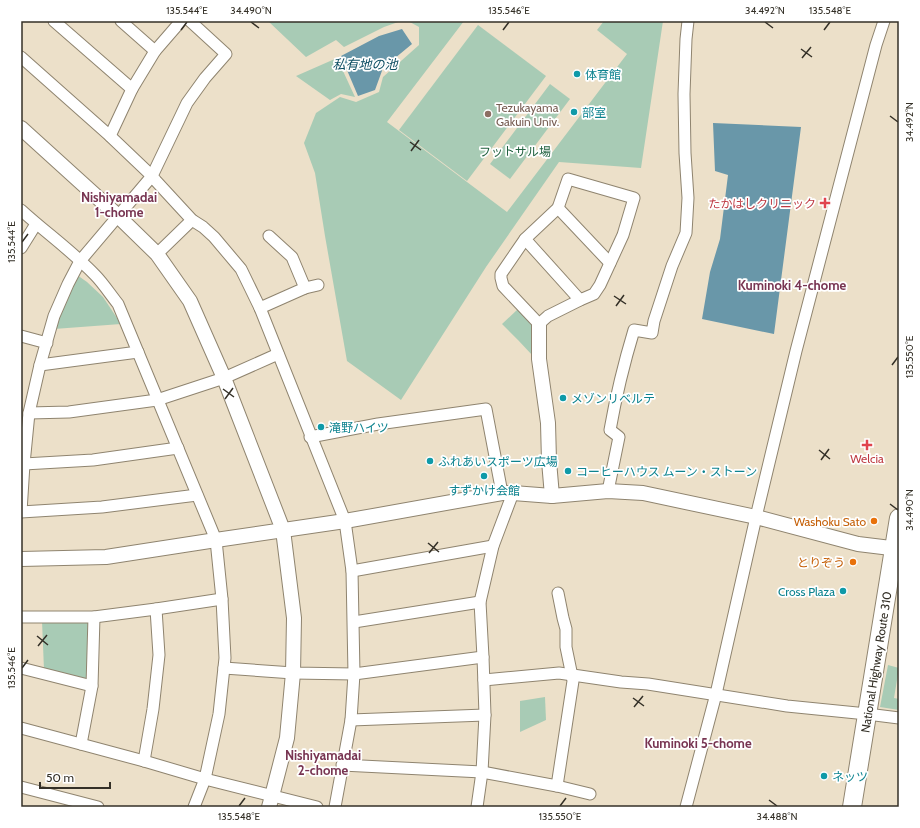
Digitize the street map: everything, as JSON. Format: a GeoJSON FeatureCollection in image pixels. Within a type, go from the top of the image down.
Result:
{"type":"FeatureCollection","features":[{"type":"Feature","properties":{"kind":"highway","name":"National Highway Route 310"},"geometry":{"type":"LineString","coordinates":[[852,807],[896,549],[899,518]]}},
{"type":"Feature","properties":{"kind":"street"},"geometry":{"type":"LineString","coordinates":[[54,21],[132,89]]}},
{"type":"Feature","properties":{"kind":"street"},"geometry":{"type":"LineString","coordinates":[[121,21],[155,51]]}},
{"type":"Feature","properties":{"kind":"street"},"geometry":{"type":"LineString","coordinates":[[110,136],[132,89],[155,51],[181,21]]}},
{"type":"Feature","properties":{"kind":"street"},"geometry":{"type":"LineString","coordinates":[[190,21],[226,54],[205,78],[187,103],[152,176],[80,260],[68,284],[54,316],[40,365],[29,413],[21,512],[102,507],[197,495]]}},
{"type":"Feature","properties":{"kind":"street"},"geometry":{"type":"LineString","coordinates":[[608,491],[619,437],[610,430],[616,397],[634,330],[652,333],[654,321],[672,266],[686,233],[688,198],[685,153],[684,94],[688,21]]}},
{"type":"Feature","properties":{"kind":"street"},"geometry":{"type":"LineString","coordinates":[[686,807],[716,694],[796,351],[874,53],[884,21]]}},
{"type":"Feature","properties":{"kind":"street"},"geometry":{"type":"LineString","coordinates":[[21,57],[110,136],[152,176],[192,220],[214,237],[241,269],[260,308],[344,521],[352,571],[354,674],[350,720],[335,807]]}},
{"type":"Feature","properties":{"kind":"street"},"geometry":{"type":"LineString","coordinates":[[21,128],[118,216],[157,254],[190,301],[224,378],[283,530],[294,618],[293,673],[287,738],[271,802]]}},
{"type":"Feature","properties":{"kind":"street"},"geometry":{"type":"LineString","coordinates":[[539,324],[548,316],[594,294],[600,285],[623,236],[634,198],[568,178],[558,208],[525,239],[501,274],[503,286],[539,324],[539,359],[548,423],[552,496]]}},
{"type":"Feature","properties":{"kind":"street"},"geometry":{"type":"LineString","coordinates":[[558,208],[610,263]]}},
{"type":"Feature","properties":{"kind":"street"},"geometry":{"type":"LineString","coordinates":[[21,210],[80,260],[96,276],[118,304],[216,540],[222,599],[225,658],[219,714],[205,779],[194,807]]}},
{"type":"Feature","properties":{"kind":"street"},"geometry":{"type":"LineString","coordinates":[[157,254],[192,220]]}},
{"type":"Feature","properties":{"kind":"street"},"geometry":{"type":"LineString","coordinates":[[21,248],[36,224]]}},
{"type":"Feature","properties":{"kind":"street"},"geometry":{"type":"LineString","coordinates":[[269,236],[292,257],[305,288]]}},
{"type":"Feature","properties":{"kind":"street"},"geometry":{"type":"LineString","coordinates":[[525,239],[580,300]]}},
{"type":"Feature","properties":{"kind":"street"},"geometry":{"type":"LineString","coordinates":[[260,308],[305,288],[318,285]]}},
{"type":"Feature","properties":{"kind":"street"},"geometry":{"type":"LineString","coordinates":[[21,336],[47,343]]}},
{"type":"Feature","properties":{"kind":"street"},"geometry":{"type":"LineString","coordinates":[[40,365],[138,352]]}},
{"type":"Feature","properties":{"kind":"street"},"geometry":{"type":"LineString","coordinates":[[29,413],[69,412],[157,400],[224,378],[278,354]]}},
{"type":"Feature","properties":{"kind":"street"},"geometry":{"type":"LineString","coordinates":[[310,437],[378,424],[486,409],[507,493],[480,602],[485,715],[482,772],[477,807]]}},
{"type":"Feature","properties":{"kind":"street"},"geometry":{"type":"LineString","coordinates":[[24,464],[93,460],[178,448]]}},
{"type":"Feature","properties":{"kind":"street"},"geometry":{"type":"LineString","coordinates":[[21,559],[106,557],[344,521],[507,493],[552,496],[608,491],[643,493],[756,518],[858,544],[896,549]]}},
{"type":"Feature","properties":{"kind":"street"},"geometry":{"type":"LineString","coordinates":[[352,571],[493,546]]}},
{"type":"Feature","properties":{"kind":"street"},"geometry":{"type":"LineString","coordinates":[[557,786],[573,681],[566,647],[566,629],[558,593]]}},
{"type":"Feature","properties":{"kind":"street"},"geometry":{"type":"LineString","coordinates":[[21,617],[94,617],[222,599]]}},
{"type":"Feature","properties":{"kind":"street"},"geometry":{"type":"LineString","coordinates":[[354,622],[480,602]]}},
{"type":"Feature","properties":{"kind":"street"},"geometry":{"type":"LineString","coordinates":[[144,760],[153,709],[159,655],[156,609]]}},
{"type":"Feature","properties":{"kind":"street"},"geometry":{"type":"LineString","coordinates":[[81,744],[92,686],[94,617]]}},
{"type":"Feature","properties":{"kind":"street"},"geometry":{"type":"LineString","coordinates":[[224,668],[293,673],[354,674],[483,657]]}},
{"type":"Feature","properties":{"kind":"street"},"geometry":{"type":"LineString","coordinates":[[21,668],[92,686]]}},
{"type":"Feature","properties":{"kind":"street"},"geometry":{"type":"LineString","coordinates":[[484,680],[559,673],[622,682],[648,684],[787,706],[899,718]]}},
{"type":"Feature","properties":{"kind":"street"},"geometry":{"type":"LineString","coordinates":[[350,720],[485,715]]}},
{"type":"Feature","properties":{"kind":"street"},"geometry":{"type":"LineString","coordinates":[[21,728],[144,760],[271,802],[317,807]]}},
{"type":"Feature","properties":{"kind":"street"},"geometry":{"type":"LineString","coordinates":[[342,765],[482,772],[557,786],[590,794]]}},
{"type":"Feature","properties":{"kind":"street"},"geometry":{"type":"LineString","coordinates":[[21,787],[98,807]]}},
{"type":"Feature","properties":{"kind":"green space"},"geometry":{"type":"Polygon","coordinates":[[[268,21],[401,21],[384,27],[344,47],[336,40],[306,57],[268,21]]]}},
{"type":"Feature","properties":{"kind":"green space"},"geometry":{"type":"Polygon","coordinates":[[[408,21],[464,21],[387,122],[507,212],[627,54],[597,30],[604,21],[663,21],[641,168],[559,162],[486,267],[401,400],[347,361],[315,173],[304,143],[316,113],[340,97],[356,102],[379,92],[383,77],[419,45],[419,27],[408,21]]]}},
{"type":"Feature","properties":{"kind":"green space"},"geometry":{"type":"Polygon","coordinates":[[[478,25],[546,76],[467,181],[399,130],[478,25]]]}},
{"type":"Feature","properties":{"kind":"green space"},"geometry":{"type":"Polygon","coordinates":[[[337,58],[355,97],[341,94],[330,100],[296,76],[337,58]]]}},
{"type":"Feature","properties":{"kind":"green space","name":"フットサル場"},"geometry":{"type":"Polygon","coordinates":[[[550,84],[570,99],[510,179],[490,164],[550,84]]]}},
{"type":"Feature","properties":{"kind":"green space"},"geometry":{"type":"Polygon","coordinates":[[[77,275],[103,297],[121,324],[54,329],[77,275]]]}},
{"type":"Feature","properties":{"kind":"green space"},"geometry":{"type":"Polygon","coordinates":[[[518,309],[535,329],[533,356],[502,324],[518,309]]]}},
{"type":"Feature","properties":{"kind":"green space"},"geometry":{"type":"Polygon","coordinates":[[[42,621],[91,621],[90,678],[86,681],[44,670],[42,621]]]}},
{"type":"Feature","properties":{"kind":"green space"},"geometry":{"type":"Polygon","coordinates":[[[888,665],[899,668],[894,698],[899,699],[899,710],[880,707],[888,665]]]}},
{"type":"Feature","properties":{"kind":"green space"},"geometry":{"type":"Polygon","coordinates":[[[545,697],[546,720],[520,732],[520,701],[545,697]]]}},
{"type":"Feature","properties":{"kind":"water","name":"私有地の池"},"geometry":{"type":"Polygon","coordinates":[[[402,29],[412,44],[383,68],[375,90],[358,96],[341,56],[379,36],[402,29]]]}},
{"type":"Feature","properties":{"kind":"water"},"geometry":{"type":"Polygon","coordinates":[[[713,123],[801,127],[774,334],[702,319],[710,272],[720,239],[728,175],[715,171],[713,123]]]}},
{"type":"Feature","properties":{"kind":"place","name":"体育館"},"geometry":{"type":"Point","coordinates":[577,74]}},
{"type":"Feature","properties":{"kind":"place","name":"部室"},"geometry":{"type":"Point","coordinates":[574,112]}},
{"type":"Feature","properties":{"kind":"place","name":"Tezukayama Gakuin Univ."},"geometry":{"type":"Point","coordinates":[488,114]}},
{"type":"Feature","properties":{"kind":"place","name":"たかはしクリニック"},"geometry":{"type":"Point","coordinates":[825,203]}},
{"type":"Feature","properties":{"kind":"place","name":"メゾンリベルテ"},"geometry":{"type":"Point","coordinates":[563,398]}},
{"type":"Feature","properties":{"kind":"place","name":"滝野ハイツ"},"geometry":{"type":"Point","coordinates":[321,427]}},
{"type":"Feature","properties":{"kind":"place","name":"Welcia"},"geometry":{"type":"Point","coordinates":[867,445]}},
{"type":"Feature","properties":{"kind":"place","name":"ふれあいスポーツ広場"},"geometry":{"type":"Point","coordinates":[430,461]}},
{"type":"Feature","properties":{"kind":"place","name":"コーヒーハウス ムーン・ストーン"},"geometry":{"type":"Point","coordinates":[568,471]}},
{"type":"Feature","properties":{"kind":"place","name":"すずかけ会館"},"geometry":{"type":"Point","coordinates":[484,476]}},
{"type":"Feature","properties":{"kind":"place","name":"Washoku Sato"},"geometry":{"type":"Point","coordinates":[874,521]}},
{"type":"Feature","properties":{"kind":"place","name":"とりぞう"},"geometry":{"type":"Point","coordinates":[853,562]}},
{"type":"Feature","properties":{"kind":"place","name":"Cross Plaza"},"geometry":{"type":"Point","coordinates":[843,591]}},
{"type":"Feature","properties":{"kind":"place","name":"ネッツ"},"geometry":{"type":"Point","coordinates":[824,776]}},
{"type":"Feature","properties":{"kind":"district","name":"Nishiyamadai 1-chome"},"geometry":{"type":"Point","coordinates":[119,204]}},
{"type":"Feature","properties":{"kind":"district","name":"Kuminoki 4-chome"},"geometry":{"type":"Point","coordinates":[792,285]}},
{"type":"Feature","properties":{"kind":"district","name":"Kuminoki 5-chome"},"geometry":{"type":"Point","coordinates":[698,743]}},
{"type":"Feature","properties":{"kind":"district","name":"Nishiyamadai 2-chome"},"geometry":{"type":"Point","coordinates":[323,762]}}]}
